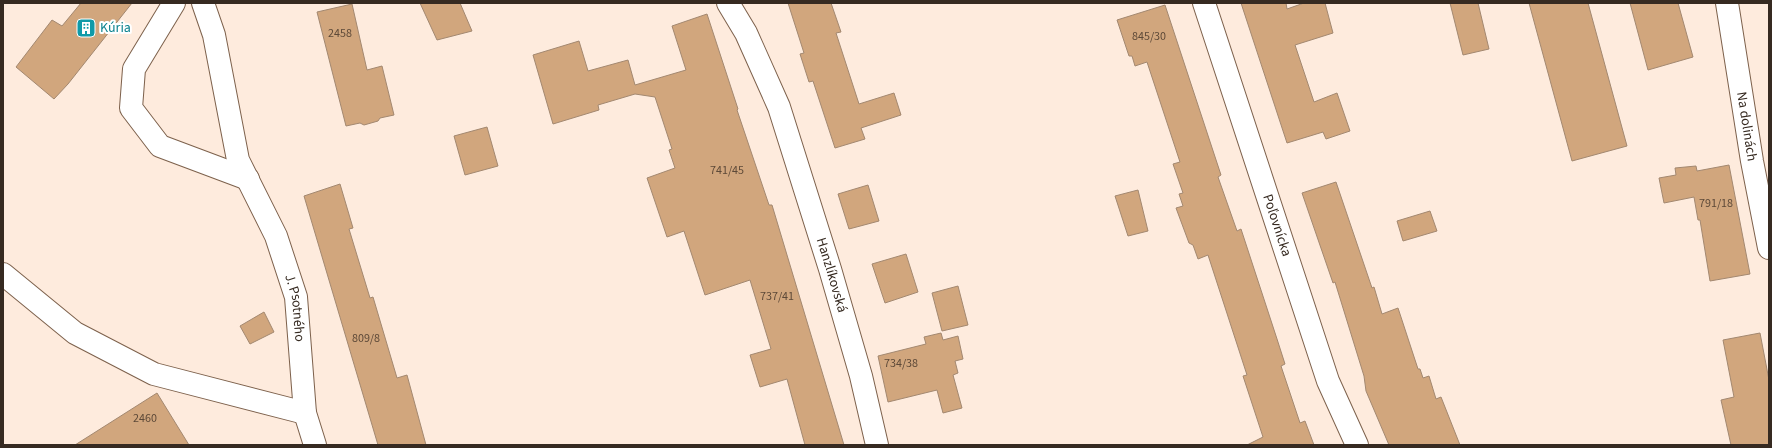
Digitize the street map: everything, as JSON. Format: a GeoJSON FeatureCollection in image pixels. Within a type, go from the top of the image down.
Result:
{"type":"FeatureCollection","features":[{"type":"Feature","properties":{"kind":"street"},"geometry":{"type":"LineString","coordinates":[[174,3],[134,69],[131,108],[160,146],[248,179]]}},
{"type":"Feature","properties":{"kind":"street","name":"J. Psotného"},"geometry":{"type":"LineString","coordinates":[[203,3],[214,35],[238,160],[276,236],[296,297],[305,412],[315,445]]}},
{"type":"Feature","properties":{"kind":"street","name":"Hanzlíkovská"},"geometry":{"type":"LineString","coordinates":[[728,3],[746,33],[779,106]]}},
{"type":"Feature","properties":{"kind":"street","name":"Hanzlíkovská"},"geometry":{"type":"LineString","coordinates":[[745,3],[830,269],[861,376],[877,445]]}},
{"type":"Feature","properties":{"kind":"street","name":"Poľovnícka"},"geometry":{"type":"LineString","coordinates":[[1204,3],[1328,381],[1357,445]]}},
{"type":"Feature","properties":{"kind":"street","name":"Na dolinách"},"geometry":{"type":"LineString","coordinates":[[1727,3],[1752,161],[1769,248]]}},
{"type":"Feature","properties":{"kind":"street"},"geometry":{"type":"LineString","coordinates":[[3,274],[75,333],[154,374],[305,412]]}},
{"type":"Feature","properties":{"kind":"building","name":"Kúria"},"geometry":{"type":"Polygon","coordinates":[[[81,3],[132,3],[68,84],[54,99],[16,67],[52,20],[62,26],[81,3]]]}},
{"type":"Feature","properties":{"kind":"building"},"geometry":{"type":"Polygon","coordinates":[[[420,3],[460,3],[472,31],[437,40],[420,3]]]}},
{"type":"Feature","properties":{"kind":"building"},"geometry":{"type":"Polygon","coordinates":[[[788,3],[831,3],[841,32],[836,33],[859,104],[894,93],[901,115],[861,128],[865,139],[835,148],[813,81],[809,82],[800,54],[804,53],[788,3]]]}},
{"type":"Feature","properties":{"kind":"building"},"geometry":{"type":"Polygon","coordinates":[[[1241,3],[1286,3],[1287,9],[1304,3],[1325,3],[1333,33],[1295,45],[1314,102],[1337,93],[1350,131],[1326,139],[1323,132],[1287,143],[1241,3]]]}},
{"type":"Feature","properties":{"kind":"building"},"geometry":{"type":"Polygon","coordinates":[[[1450,3],[1478,3],[1489,49],[1463,55],[1450,3]]]}},
{"type":"Feature","properties":{"kind":"building"},"geometry":{"type":"Polygon","coordinates":[[[1529,3],[1588,3],[1627,146],[1572,161],[1529,3]]]}},
{"type":"Feature","properties":{"kind":"building"},"geometry":{"type":"Polygon","coordinates":[[[1630,3],[1678,3],[1693,57],[1648,70],[1630,3]]]}},
{"type":"Feature","properties":{"kind":"building"},"geometry":{"type":"Polygon","coordinates":[[[352,4],[367,70],[382,66],[394,115],[380,118],[378,121],[364,125],[360,123],[346,126],[317,12],[352,4]]]}},
{"type":"Feature","properties":{"kind":"building"},"geometry":{"type":"Polygon","coordinates":[[[1165,5],[1221,175],[1218,177],[1237,231],[1241,229],[1277,339],[1285,364],[1281,366],[1300,423],[1305,421],[1314,445],[1247,445],[1263,437],[1243,376],[1247,375],[1208,255],[1198,259],[1193,245],[1189,243],[1176,208],[1183,206],[1179,194],[1183,193],[1173,164],[1180,162],[1147,62],[1135,66],[1132,56],[1129,56],[1117,20],[1165,5]]]}},
{"type":"Feature","properties":{"kind":"building"},"geometry":{"type":"Polygon","coordinates":[[[707,14],[769,205],[772,205],[844,445],[805,445],[787,379],[760,387],[750,355],[771,349],[750,280],[705,295],[684,231],[667,237],[647,178],[675,168],[669,150],[672,149],[655,97],[635,94],[598,105],[599,110],[553,124],[533,55],[579,41],[588,71],[628,60],[635,85],[686,70],[672,26],[707,14]]]}},
{"type":"Feature","properties":{"kind":"building"},"geometry":{"type":"Polygon","coordinates":[[[487,127],[498,166],[465,175],[454,136],[487,127]]]}},
{"type":"Feature","properties":{"kind":"building"},"geometry":{"type":"Polygon","coordinates":[[[1729,165],[1750,274],[1710,281],[1700,220],[1698,220],[1694,197],[1664,203],[1659,178],[1676,175],[1675,168],[1696,166],[1697,171],[1729,165]]]}},
{"type":"Feature","properties":{"kind":"building"},"geometry":{"type":"Polygon","coordinates":[[[1336,182],[1372,288],[1374,287],[1382,314],[1398,308],[1418,369],[1420,369],[1423,378],[1429,376],[1436,399],[1441,397],[1460,445],[1389,445],[1366,391],[1364,376],[1335,282],[1333,283],[1302,193],[1336,182]]]}},
{"type":"Feature","properties":{"kind":"building"},"geometry":{"type":"Polygon","coordinates":[[[340,184],[353,228],[349,229],[370,298],[373,297],[397,378],[407,375],[426,445],[378,445],[304,196],[340,184]]]}},
{"type":"Feature","properties":{"kind":"building"},"geometry":{"type":"Polygon","coordinates":[[[868,185],[879,221],[849,229],[838,194],[868,185]]]}},
{"type":"Feature","properties":{"kind":"building"},"geometry":{"type":"Polygon","coordinates":[[[1138,190],[1148,231],[1128,236],[1115,196],[1138,190]]]}},
{"type":"Feature","properties":{"kind":"building"},"geometry":{"type":"Polygon","coordinates":[[[1430,211],[1437,231],[1403,241],[1397,221],[1430,211]]]}},
{"type":"Feature","properties":{"kind":"building"},"geometry":{"type":"Polygon","coordinates":[[[906,254],[918,292],[885,303],[872,264],[906,254]]]}},
{"type":"Feature","properties":{"kind":"building"},"geometry":{"type":"Polygon","coordinates":[[[958,286],[968,325],[942,331],[932,293],[958,286]]]}},
{"type":"Feature","properties":{"kind":"building"},"geometry":{"type":"Polygon","coordinates":[[[264,312],[274,332],[250,344],[240,326],[264,312]]]}},
{"type":"Feature","properties":{"kind":"building"},"geometry":{"type":"Polygon","coordinates":[[[941,333],[943,340],[958,336],[963,359],[955,361],[958,373],[953,375],[962,408],[943,413],[937,390],[888,402],[878,356],[926,344],[924,337],[941,333]]]}},
{"type":"Feature","properties":{"kind":"building"},"geometry":{"type":"Polygon","coordinates":[[[1760,333],[1769,380],[1769,445],[1731,445],[1721,400],[1734,397],[1723,340],[1760,333]]]}},
{"type":"Feature","properties":{"kind":"building"},"geometry":{"type":"Polygon","coordinates":[[[157,393],[189,445],[75,445],[157,393]]]}},
{"type":"Feature","properties":{"kind":"place","name":"Kúria"},"geometry":{"type":"Point","coordinates":[86,28]}}]}
